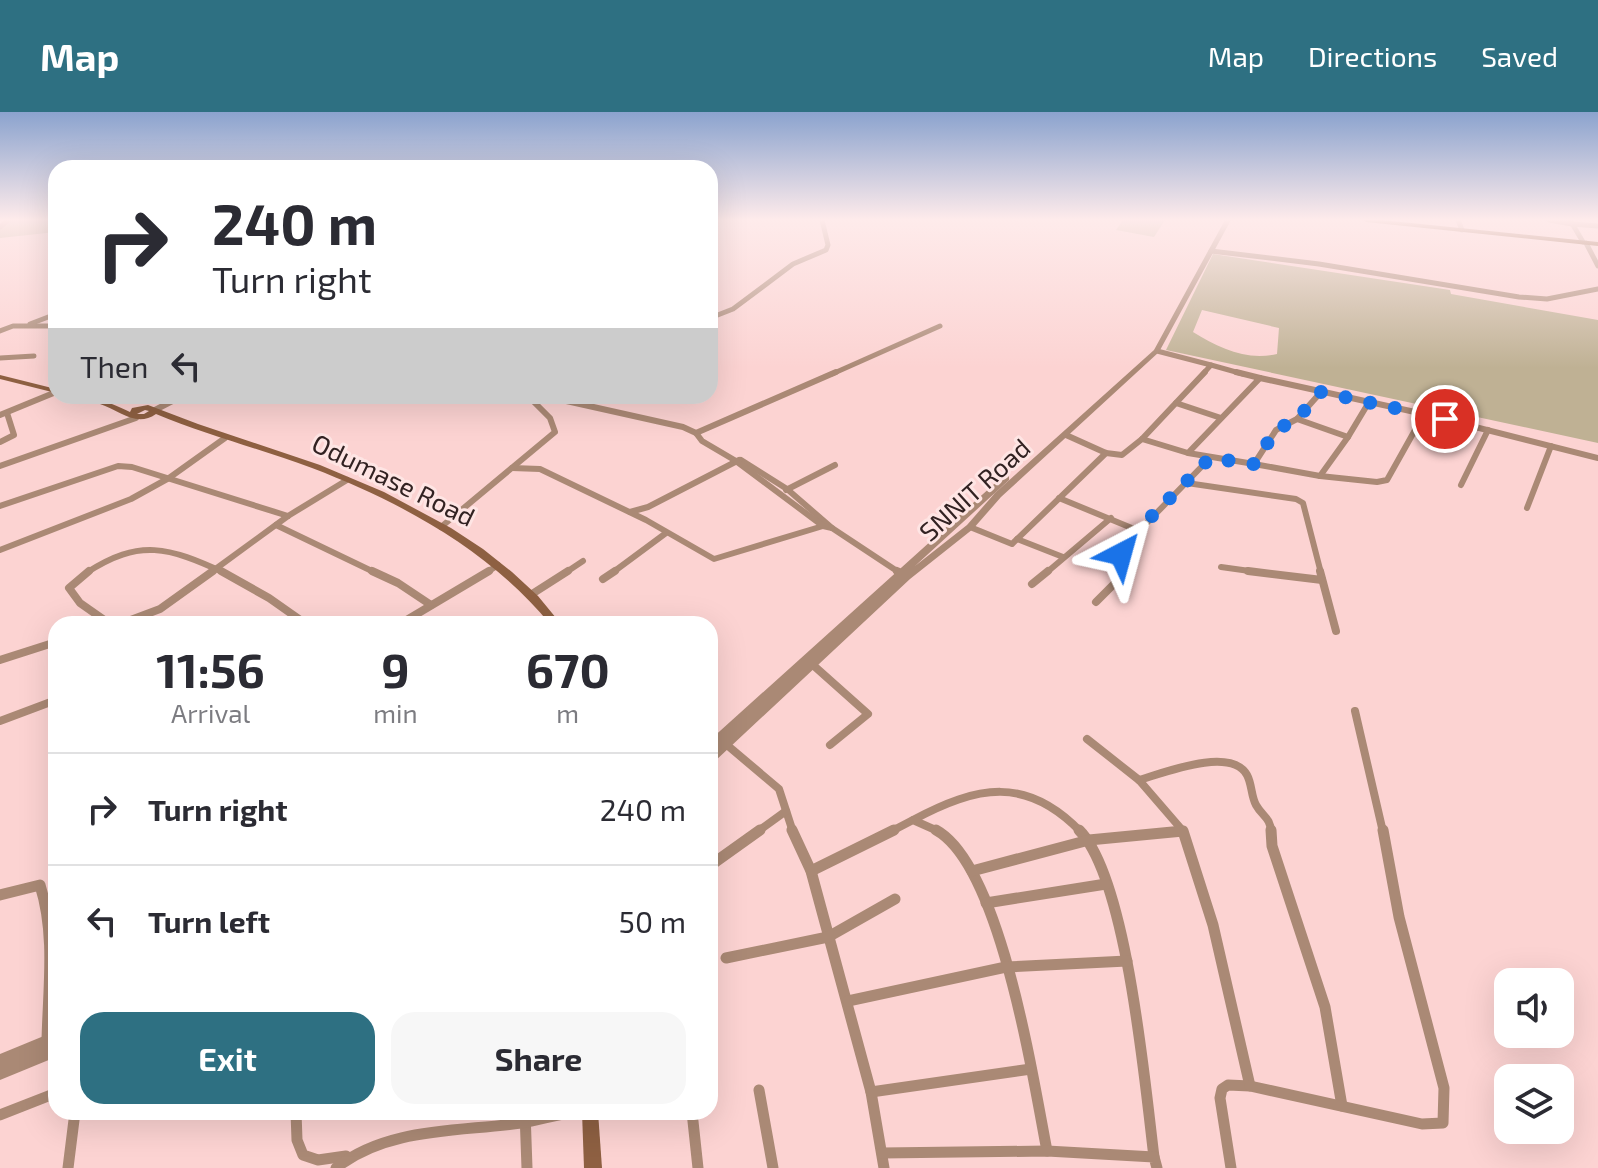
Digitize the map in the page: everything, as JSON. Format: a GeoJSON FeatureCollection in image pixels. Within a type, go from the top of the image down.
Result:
{"type":"FeatureCollection","features":[{"type":"Feature","properties":{"kind":"main road"},"geometry":{"type":"LineString","coordinates":[[0,377],[48,389]]}},
{"type":"Feature","properties":{"kind":"main road","name":"Odumase Road"},"geometry":{"type":"LineString","coordinates":[[107,404],[135,417],[185,424]]}},
{"type":"Feature","properties":{"kind":"main road","name":"Odumase Road"},"geometry":{"type":"LineString","coordinates":[[116,404],[150,409],[347,480],[476,547],[532,594],[550,616]]}},
{"type":"Feature","properties":{"kind":"main road"},"geometry":{"type":"LineString","coordinates":[[135,417],[150,409]]}},
{"type":"Feature","properties":{"kind":"main road"},"geometry":{"type":"LineString","coordinates":[[590,1120],[593,1168]]}},
{"type":"Feature","properties":{"kind":"street"},"geometry":{"type":"LineString","coordinates":[[718,315],[733,309],[786,269]]}},
{"type":"Feature","properties":{"kind":"street","name":"SNNIT Road"},"geometry":{"type":"LineString","coordinates":[[841,633],[901,573],[1066,435],[1157,351],[1198,269]]}},
{"type":"Feature","properties":{"kind":"street","name":"SNNIT Road"},"geometry":{"type":"LineString","coordinates":[[718,740],[907,577],[970,527],[998,490],[1151,349],[1199,269]]}},
{"type":"Feature","properties":{"kind":"street"},"geometry":{"type":"LineString","coordinates":[[1352,269],[1534,299],[1598,289]]}},
{"type":"Feature","properties":{"kind":"street"},"geometry":{"type":"LineString","coordinates":[[0,331],[48,317]]}},
{"type":"Feature","properties":{"kind":"street"},"geometry":{"type":"LineString","coordinates":[[26,325],[48,326]]}},
{"type":"Feature","properties":{"kind":"street"},"geometry":{"type":"LineString","coordinates":[[696,433],[940,326]]}},
{"type":"Feature","properties":{"kind":"street"},"geometry":{"type":"LineString","coordinates":[[1157,351],[1598,458]]}},
{"type":"Feature","properties":{"kind":"street"},"geometry":{"type":"LineString","coordinates":[[0,358],[34,356]]}},
{"type":"Feature","properties":{"kind":"street"},"geometry":{"type":"LineString","coordinates":[[1066,435],[1106,453],[1122,455],[1142,439],[1211,365]]}},
{"type":"Feature","properties":{"kind":"street"},"geometry":{"type":"LineString","coordinates":[[1188,453],[1260,378]]}},
{"type":"Feature","properties":{"kind":"street"},"geometry":{"type":"LineString","coordinates":[[1254,464],[1276,430],[1297,419],[1321,392]]}},
{"type":"Feature","properties":{"kind":"street"},"geometry":{"type":"LineString","coordinates":[[0,442],[14,435],[4,414],[48,394]]}},
{"type":"Feature","properties":{"kind":"street"},"geometry":{"type":"LineString","coordinates":[[1320,476],[1369,402]]}},
{"type":"Feature","properties":{"kind":"street"},"geometry":{"type":"LineString","coordinates":[[1176,403],[1221,418]]}},
{"type":"Feature","properties":{"kind":"street"},"geometry":{"type":"LineString","coordinates":[[150,409],[159,404]]}},
{"type":"Feature","properties":{"kind":"street"},"geometry":{"type":"LineString","coordinates":[[150,409],[162,404]]}},
{"type":"Feature","properties":{"kind":"street"},"geometry":{"type":"LineString","coordinates":[[441,527],[555,432],[550,418],[536,404]]}},
{"type":"Feature","properties":{"kind":"street"},"geometry":{"type":"LineString","coordinates":[[580,404],[683,427],[696,433],[702,441],[738,460],[784,491],[827,526],[901,573]]}},
{"type":"Feature","properties":{"kind":"street"},"geometry":{"type":"LineString","coordinates":[[1142,439],[1210,458],[1377,482],[1387,480],[1424,414]]}},
{"type":"Feature","properties":{"kind":"street"},"geometry":{"type":"LineString","coordinates":[[0,466],[135,417]]}},
{"type":"Feature","properties":{"kind":"street"},"geometry":{"type":"LineString","coordinates":[[1297,419],[1348,437]]}},
{"type":"Feature","properties":{"kind":"street"},"geometry":{"type":"LineString","coordinates":[[1461,485],[1488,430]]}},
{"type":"Feature","properties":{"kind":"street"},"geometry":{"type":"LineString","coordinates":[[0,550],[92,517],[169,478],[225,438]]}},
{"type":"Feature","properties":{"kind":"street"},"geometry":{"type":"LineString","coordinates":[[1527,508],[1551,446]]}},
{"type":"Feature","properties":{"kind":"street"},"geometry":{"type":"LineString","coordinates":[[970,527],[1006,544],[1017,539],[1106,453]]}},
{"type":"Feature","properties":{"kind":"street"},"geometry":{"type":"LineString","coordinates":[[1096,602],[1131,567],[1120,550],[1210,458]]}},
{"type":"Feature","properties":{"kind":"street"},"geometry":{"type":"LineString","coordinates":[[630,512],[648,507],[738,460]]}},
{"type":"Feature","properties":{"kind":"street"},"geometry":{"type":"LineString","coordinates":[[784,491],[835,465]]}},
{"type":"Feature","properties":{"kind":"street"},"geometry":{"type":"LineString","coordinates":[[0,506],[118,466],[169,478],[288,516]]}},
{"type":"Feature","properties":{"kind":"street"},"geometry":{"type":"LineString","coordinates":[[512,468],[540,469],[646,520],[705,556],[724,558],[827,526]]}},
{"type":"Feature","properties":{"kind":"street"},"geometry":{"type":"LineString","coordinates":[[146,616],[288,516],[347,480]]}},
{"type":"Feature","properties":{"kind":"street"},"geometry":{"type":"LineString","coordinates":[[1187,483],[1300,500],[1336,631]]}},
{"type":"Feature","properties":{"kind":"street"},"geometry":{"type":"LineString","coordinates":[[1059,498],[1139,531]]}},
{"type":"Feature","properties":{"kind":"street"},"geometry":{"type":"LineString","coordinates":[[646,520],[648,507]]}},
{"type":"Feature","properties":{"kind":"street"},"geometry":{"type":"LineString","coordinates":[[1032,584],[1111,518]]}},
{"type":"Feature","properties":{"kind":"street"},"geometry":{"type":"LineString","coordinates":[[276,525],[398,583],[431,605]]}},
{"type":"Feature","properties":{"kind":"street"},"geometry":{"type":"LineString","coordinates":[[603,579],[666,533]]}},
{"type":"Feature","properties":{"kind":"street"},"geometry":{"type":"LineString","coordinates":[[1017,539],[1063,557]]}},
{"type":"Feature","properties":{"kind":"street"},"geometry":{"type":"LineString","coordinates":[[99,616],[80,603],[69,588],[82,575],[118,553],[139,549],[190,557],[296,616]]}},
{"type":"Feature","properties":{"kind":"street"},"geometry":{"type":"LineString","coordinates":[[532,594],[583,561]]}},
{"type":"Feature","properties":{"kind":"street"},"geometry":{"type":"LineString","coordinates":[[415,616],[498,565]]}},
{"type":"Feature","properties":{"kind":"street"},"geometry":{"type":"LineString","coordinates":[[1221,567],[1322,580]]}},
{"type":"Feature","properties":{"kind":"street","name":"SNNIT Road"},"geometry":{"type":"LineString","coordinates":[[718,752],[813,665],[830,643]]}},
{"type":"Feature","properties":{"kind":"street"},"geometry":{"type":"LineString","coordinates":[[0,660],[48,645]]}},
{"type":"Feature","properties":{"kind":"street"},"geometry":{"type":"LineString","coordinates":[[813,665],[868,714],[830,745]]}},
{"type":"Feature","properties":{"kind":"street"},"geometry":{"type":"LineString","coordinates":[[0,721],[48,703]]}},
{"type":"Feature","properties":{"kind":"street"},"geometry":{"type":"LineString","coordinates":[[1231,1168],[1220,1098],[1222,1089],[1228,1085],[1250,1086],[1422,1124],[1443,1123],[1445,1102],[1399,917],[1380,815],[1355,711]]}},
{"type":"Feature","properties":{"kind":"street"},"geometry":{"type":"LineString","coordinates":[[1087,739],[1139,780],[1183,831],[1201,878],[1219,946],[1250,1086]]}},
{"type":"Feature","properties":{"kind":"street"},"geometry":{"type":"LineString","coordinates":[[727,745],[779,789],[811,871],[871,1092],[884,1168]]}},
{"type":"Feature","properties":{"kind":"street"},"geometry":{"type":"LineString","coordinates":[[1139,780],[1193,764],[1224,762],[1237,765],[1247,774],[1256,805],[1271,822],[1272,846],[1331,1026],[1340,1069],[1342,1106]]}},
{"type":"Feature","properties":{"kind":"street"},"geometry":{"type":"LineString","coordinates":[[811,871],[953,799],[1001,790],[1015,791],[1054,809],[1089,840],[1106,884],[1127,961],[1155,1162],[1047,1151],[882,1153]]}},
{"type":"Feature","properties":{"kind":"street"},"geometry":{"type":"LineString","coordinates":[[718,860],[786,811]]}},
{"type":"Feature","properties":{"kind":"street"},"geometry":{"type":"LineString","coordinates":[[913,820],[945,835],[972,871],[986,903],[1006,967],[1047,1151]]}},
{"type":"Feature","properties":{"kind":"street"},"geometry":{"type":"LineString","coordinates":[[972,871],[1089,840],[1183,831]]}},
{"type":"Feature","properties":{"kind":"street"},"geometry":{"type":"LineString","coordinates":[[986,903],[1106,884]]}},
{"type":"Feature","properties":{"kind":"street"},"geometry":{"type":"LineString","coordinates":[[0,895],[40,885],[44,894],[48,945]]}},
{"type":"Feature","properties":{"kind":"street"},"geometry":{"type":"LineString","coordinates":[[726,958],[828,937],[895,899]]}},
{"type":"Feature","properties":{"kind":"street"},"geometry":{"type":"LineString","coordinates":[[848,1001],[1006,967],[1127,961]]}},
{"type":"Feature","properties":{"kind":"street"},"geometry":{"type":"LineString","coordinates":[[0,1061],[48,1045]]}},
{"type":"Feature","properties":{"kind":"street"},"geometry":{"type":"LineString","coordinates":[[0,1073],[48,1046]]}},
{"type":"Feature","properties":{"kind":"street"},"geometry":{"type":"LineString","coordinates":[[871,1092],[1031,1069]]}},
{"type":"Feature","properties":{"kind":"street"},"geometry":{"type":"LineString","coordinates":[[759,1090],[773,1168]]}},
{"type":"Feature","properties":{"kind":"street"},"geometry":{"type":"LineString","coordinates":[[0,1115],[48,1096]]}},
{"type":"Feature","properties":{"kind":"street"},"geometry":{"type":"LineString","coordinates":[[68,1168],[74,1120]]}},
{"type":"Feature","properties":{"kind":"street"},"geometry":{"type":"LineString","coordinates":[[296,1120],[297,1141],[305,1159],[313,1162],[346,1156],[408,1137],[507,1120]]}},
{"type":"Feature","properties":{"kind":"street"},"geometry":{"type":"LineString","coordinates":[[525,1120],[527,1168]]}},
{"type":"Feature","properties":{"kind":"street"},"geometry":{"type":"LineString","coordinates":[[693,1120],[698,1168]]}},
{"type":"Feature","properties":{"kind":"street"},"geometry":{"type":"LineString","coordinates":[[336,1168],[346,1156]]}},
{"type":"Feature","properties":{"kind":"shaded area"},"geometry":{"type":"Polygon","coordinates":[[[1206,269],[1314,269],[1450,290],[1451,294],[1598,320],[1598,443],[1166,350],[1206,269]],[[1202,310],[1193,332],[1233,352],[1254,356],[1277,354],[1279,328],[1202,310]]]}},
{"type":"Feature","properties":{"kind":"route"},"geometry":{"type":"LineString","coordinates":[[1121,554],[1122,546],[1210,458],[1254,464],[1276,430],[1297,419],[1321,392],[1445,419]]}}]}
